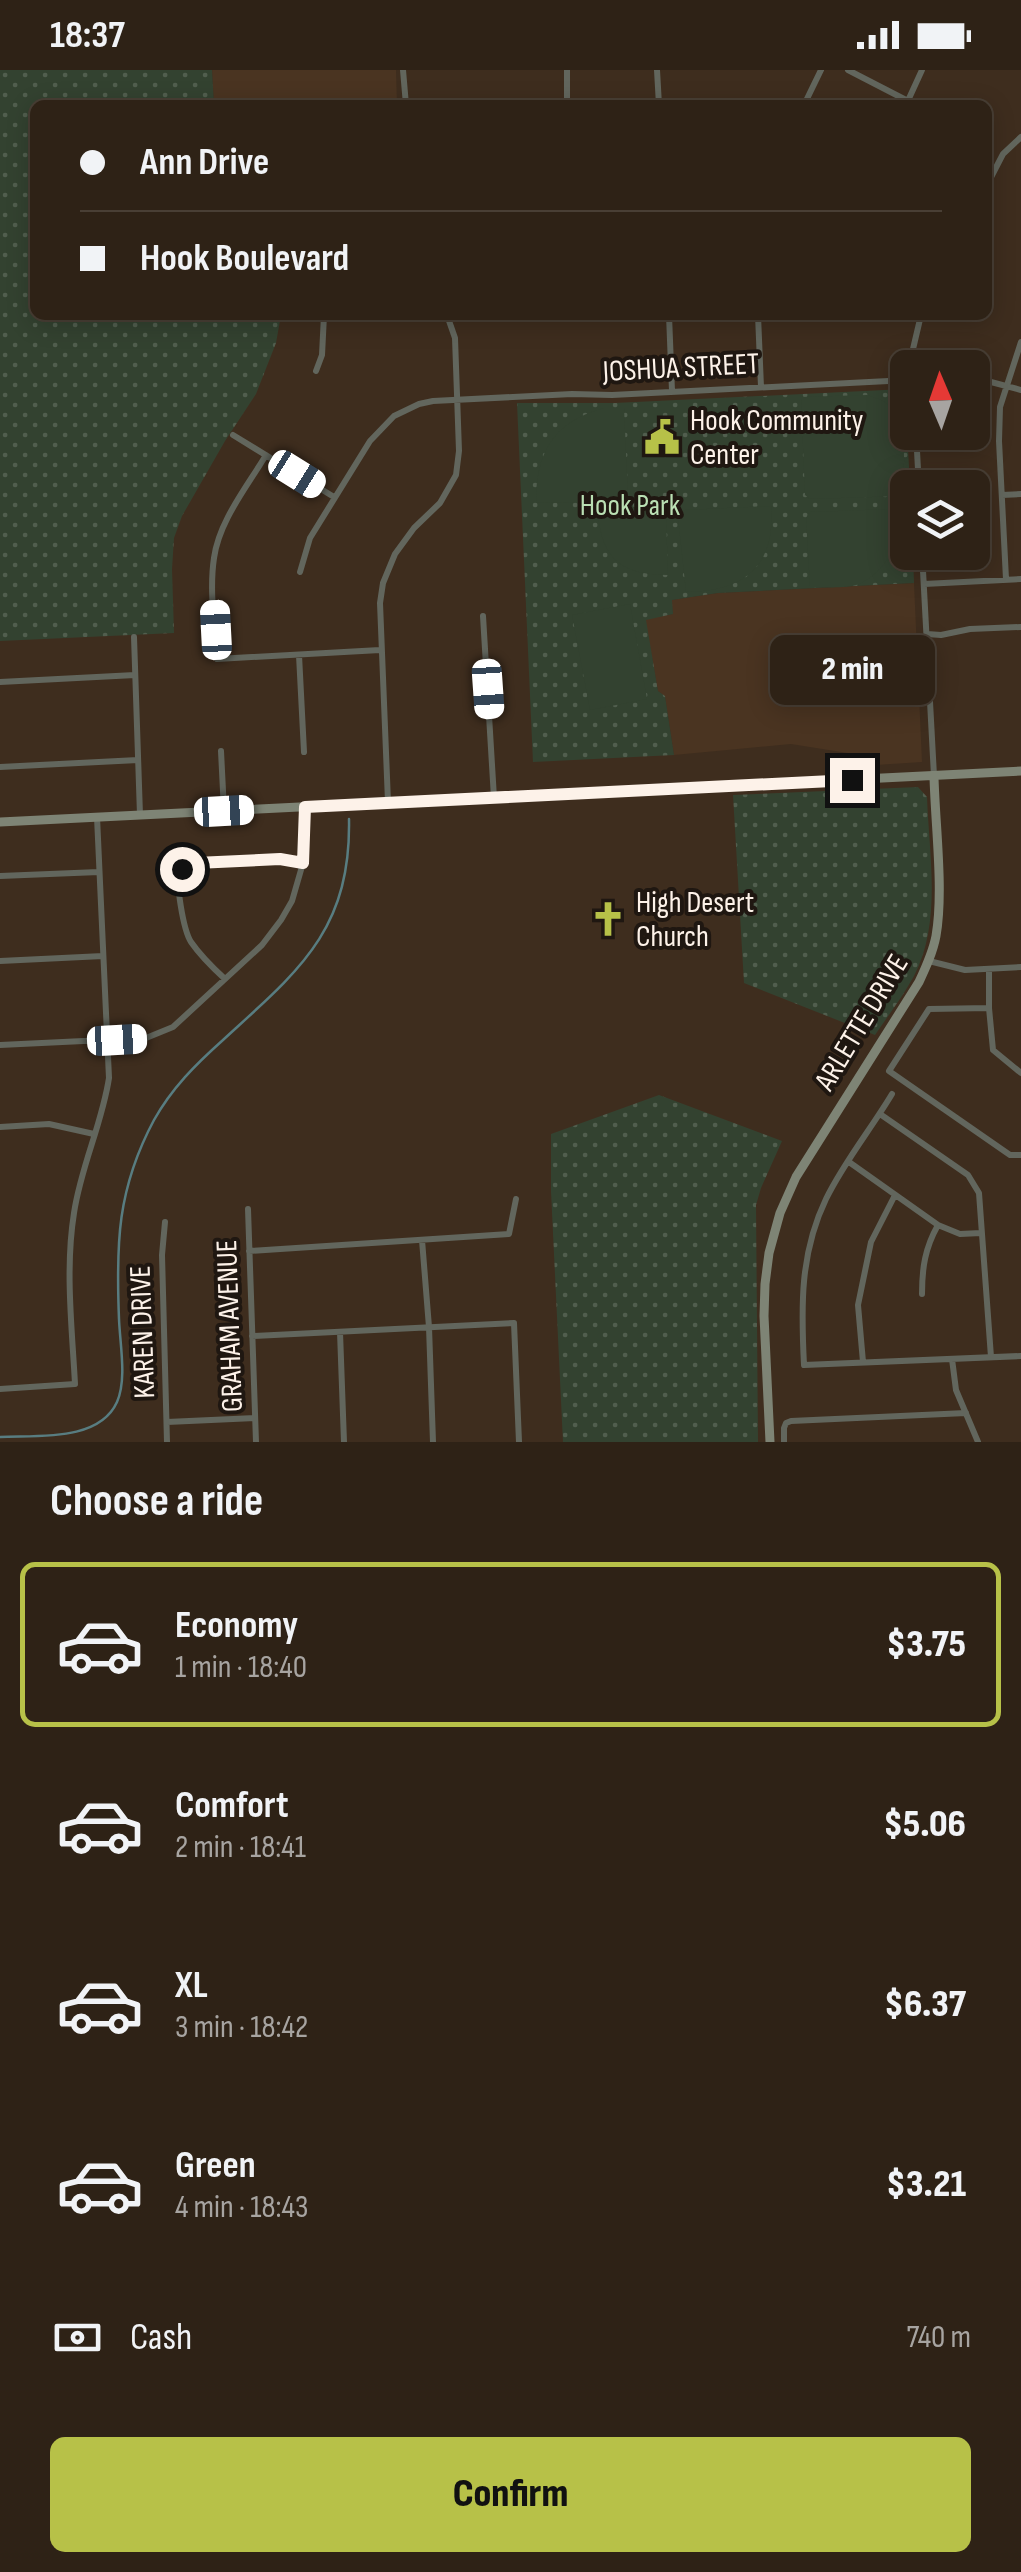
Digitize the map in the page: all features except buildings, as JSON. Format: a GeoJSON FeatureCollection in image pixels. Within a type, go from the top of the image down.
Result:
{"type":"FeatureCollection","features":[{"type":"Feature","properties":{"kind":"main road"},"geometry":{"type":"LineString","coordinates":[[0,822],[1021,772]]}},
{"type":"Feature","properties":{"kind":"main road","name":"ARLETTE DRIVE"},"geometry":{"type":"LineString","coordinates":[[770,1442],[764,1300],[768,1253],[796,1177],[919,982],[928,961],[939,916],[934,776]]}},
{"type":"Feature","properties":{"kind":"street"},"geometry":{"type":"LineString","coordinates":[[403,70],[406,100]]}},
{"type":"Feature","properties":{"kind":"street"},"geometry":{"type":"LineString","coordinates":[[567,70],[567,100]]}},
{"type":"Feature","properties":{"kind":"street"},"geometry":{"type":"LineString","coordinates":[[657,70],[658,100]]}},
{"type":"Feature","properties":{"kind":"street"},"geometry":{"type":"LineString","coordinates":[[806,100],[821,70]]}},
{"type":"Feature","properties":{"kind":"street"},"geometry":{"type":"LineString","coordinates":[[848,70],[902,100]]}},
{"type":"Feature","properties":{"kind":"street"},"geometry":{"type":"LineString","coordinates":[[908,100],[922,70]]}},
{"type":"Feature","properties":{"kind":"street"},"geometry":{"type":"LineString","coordinates":[[992,175],[1002,154],[1019,138]]}},
{"type":"Feature","properties":{"kind":"street"},"geometry":{"type":"LineString","coordinates":[[316,371],[322,355],[324,320]]}},
{"type":"Feature","properties":{"kind":"street"},"geometry":{"type":"LineString","coordinates":[[388,803],[380,604],[389,566],[414,528],[440,503],[456,475],[459,451],[455,338],[450,320]]}},
{"type":"Feature","properties":{"kind":"street"},"geometry":{"type":"LineString","coordinates":[[669,320],[672,391]]}},
{"type":"Feature","properties":{"kind":"street"},"geometry":{"type":"LineString","coordinates":[[758,320],[761,386]]}},
{"type":"Feature","properties":{"kind":"street"},"geometry":{"type":"LineString","coordinates":[[914,350],[920,320]]}},
{"type":"Feature","properties":{"kind":"street"},"geometry":{"type":"LineString","coordinates":[[1006,580],[1000,407],[1021,342]]}},
{"type":"Feature","properties":{"kind":"street","name":"JOSHUA STREET"},"geometry":{"type":"LineString","coordinates":[[300,572],[310,538],[370,441],[394,416],[419,404],[457,399],[890,381]]}},
{"type":"Feature","properties":{"kind":"street"},"geometry":{"type":"LineString","coordinates":[[990,382],[1021,390]]}},
{"type":"Feature","properties":{"kind":"street"},"geometry":{"type":"LineString","coordinates":[[233,435],[335,498]]}},
{"type":"Feature","properties":{"kind":"street"},"geometry":{"type":"LineString","coordinates":[[266,455],[223,527],[216,547],[212,573],[217,659],[380,650]]}},
{"type":"Feature","properties":{"kind":"street"},"geometry":{"type":"LineString","coordinates":[[1002,494],[1021,494]]}},
{"type":"Feature","properties":{"kind":"street","name":"ARLETTE DRIVE"},"geometry":{"type":"LineString","coordinates":[[923,570],[934,776]]}},
{"type":"Feature","properties":{"kind":"street"},"geometry":{"type":"LineString","coordinates":[[924,584],[1021,579]]}},
{"type":"Feature","properties":{"kind":"street"},"geometry":{"type":"LineString","coordinates":[[484,616],[494,798]]}},
{"type":"Feature","properties":{"kind":"street"},"geometry":{"type":"LineString","coordinates":[[927,634],[1021,627]]}},
{"type":"Feature","properties":{"kind":"street"},"geometry":{"type":"LineString","coordinates":[[134,637],[140,815]]}},
{"type":"Feature","properties":{"kind":"street"},"geometry":{"type":"LineString","coordinates":[[299,655],[304,752]]}},
{"type":"Feature","properties":{"kind":"street"},"geometry":{"type":"LineString","coordinates":[[0,682],[136,676]]}},
{"type":"Feature","properties":{"kind":"street"},"geometry":{"type":"LineString","coordinates":[[221,751],[224,811]]}},
{"type":"Feature","properties":{"kind":"street"},"geometry":{"type":"LineString","coordinates":[[0,767],[138,760]]}},
{"type":"Feature","properties":{"kind":"street"},"geometry":{"type":"LineString","coordinates":[[0,1046],[146,1038],[173,1026],[262,944],[281,920],[292,901],[303,863],[305,807]]}},
{"type":"Feature","properties":{"kind":"street"},"geometry":{"type":"LineString","coordinates":[[0,1389],[75,1384],[69,1252],[82,1172],[105,1106],[109,1078],[96,817]]}},
{"type":"Feature","properties":{"kind":"street"},"geometry":{"type":"LineString","coordinates":[[225,979],[185,930],[182,869],[196,863],[280,859],[303,863]]}},
{"type":"Feature","properties":{"kind":"street"},"geometry":{"type":"LineString","coordinates":[[0,876],[99,872]]}},
{"type":"Feature","properties":{"kind":"street"},"geometry":{"type":"LineString","coordinates":[[0,961],[103,956]]}},
{"type":"Feature","properties":{"kind":"street"},"geometry":{"type":"LineString","coordinates":[[928,961],[965,970],[1021,967]]}},
{"type":"Feature","properties":{"kind":"street"},"geometry":{"type":"LineString","coordinates":[[989,969],[993,1050],[1021,1072]]}},
{"type":"Feature","properties":{"kind":"street"},"geometry":{"type":"LineString","coordinates":[[989,1008],[929,1010],[889,1072],[1010,1155],[1021,1155]]}},
{"type":"Feature","properties":{"kind":"street"},"geometry":{"type":"LineString","coordinates":[[892,1094],[827,1197],[814,1230],[803,1272],[804,1364],[1021,1356]]}},
{"type":"Feature","properties":{"kind":"street"},"geometry":{"type":"LineString","coordinates":[[880,1114],[968,1175],[979,1192],[991,1357]]}},
{"type":"Feature","properties":{"kind":"street"},"geometry":{"type":"LineString","coordinates":[[0,1126],[49,1124],[94,1134]]}},
{"type":"Feature","properties":{"kind":"street"},"geometry":{"type":"LineString","coordinates":[[849,1162],[938,1225],[960,1234],[981,1233]]}},
{"type":"Feature","properties":{"kind":"street"},"geometry":{"type":"LineString","coordinates":[[863,1362],[858,1306],[871,1242],[895,1195]]}},
{"type":"Feature","properties":{"kind":"street"},"geometry":{"type":"LineString","coordinates":[[249,1251],[509,1234],[516,1198]]}},
{"type":"Feature","properties":{"kind":"street","name":"GRAHAM AVENUE"},"geometry":{"type":"LineString","coordinates":[[248,1209],[256,1442]]}},
{"type":"Feature","properties":{"kind":"street","name":"KAREN DRIVE"},"geometry":{"type":"LineString","coordinates":[[164,1222],[168,1442]]}},
{"type":"Feature","properties":{"kind":"street"},"geometry":{"type":"LineString","coordinates":[[922,1294],[922,1264],[938,1225]]}},
{"type":"Feature","properties":{"kind":"street"},"geometry":{"type":"LineString","coordinates":[[422,1240],[433,1442]]}},
{"type":"Feature","properties":{"kind":"street"},"geometry":{"type":"LineString","coordinates":[[252,1336],[514,1323],[519,1442]]}},
{"type":"Feature","properties":{"kind":"street"},"geometry":{"type":"LineString","coordinates":[[340,1332],[344,1442]]}},
{"type":"Feature","properties":{"kind":"street"},"geometry":{"type":"LineString","coordinates":[[952,1359],[956,1390],[978,1442]]}},
{"type":"Feature","properties":{"kind":"street"},"geometry":{"type":"LineString","coordinates":[[784,1442],[786,1423],[966,1413]]}},
{"type":"Feature","properties":{"kind":"street"},"geometry":{"type":"LineString","coordinates":[[167,1422],[255,1418]]}},
{"type":"Feature","properties":{"kind":"shaded area"},"geometry":{"type":"Polygon","coordinates":[[[212,70],[396,70],[397,100],[214,100],[212,70]]]}},
{"type":"Feature","properties":{"kind":"shaded area"},"geometry":{"type":"Polygon","coordinates":[[[914,583],[922,762],[876,765],[860,755],[791,744],[674,755],[665,697],[658,691],[645,619],[673,614],[671,600],[718,593],[914,583]]]}},
{"type":"Feature","properties":{"kind":"green space"},"geometry":{"type":"Polygon","coordinates":[[[0,70],[212,70],[214,100],[30,100],[30,320],[280,320],[276,343],[256,394],[182,516],[174,538],[174,633],[0,641],[0,70]]]}},
{"type":"Feature","properties":{"kind":"green space","name":"Hook Park"},"geometry":{"type":"Polygon","coordinates":[[[890,390],[890,450],[908,450],[909,470],[890,470],[890,570],[914,570],[914,583],[718,593],[672,600],[673,614],[646,620],[658,691],[665,696],[674,755],[533,762],[517,403],[615,403],[890,390]]]}},
{"type":"Feature","properties":{"kind":"green space"},"geometry":{"type":"Polygon","coordinates":[[[867,395],[890,407],[890,450],[904,450],[904,470],[890,470],[890,496],[810,499],[805,495],[801,397],[867,395]]]}},
{"type":"Feature","properties":{"kind":"green space"},"geometry":{"type":"Polygon","coordinates":[[[604,408],[624,408],[628,496],[623,501],[536,503],[539,469],[551,442],[572,422],[604,408]]]}},
{"type":"Feature","properties":{"kind":"green space"},"geometry":{"type":"Polygon","coordinates":[[[771,506],[768,545],[752,572],[724,587],[686,592],[678,517],[685,510],[771,506]]]}},
{"type":"Feature","properties":{"kind":"green space"},"geometry":{"type":"Polygon","coordinates":[[[890,509],[890,554],[878,571],[859,584],[810,587],[806,518],[810,512],[890,509]]]}},
{"type":"Feature","properties":{"kind":"green space"},"geometry":{"type":"Polygon","coordinates":[[[659,511],[666,516],[668,575],[639,572],[618,562],[604,543],[598,514],[659,511]]]}},
{"type":"Feature","properties":{"kind":"green space"},"geometry":{"type":"Polygon","coordinates":[[[630,604],[647,699],[590,710],[572,615],[630,604]]]}},
{"type":"Feature","properties":{"kind":"green space"},"geometry":{"type":"Polygon","coordinates":[[[918,787],[927,797],[932,888],[928,933],[914,976],[875,1035],[744,983],[733,795],[918,787]]]}},
{"type":"Feature","properties":{"kind":"green space"},"geometry":{"type":"Polygon","coordinates":[[[659,1095],[782,1141],[756,1205],[758,1442],[563,1442],[551,1134],[659,1095]]]}},
{"type":"Feature","properties":{"kind":"waterway"},"geometry":{"type":"LineString","coordinates":[[0,1437],[49,1436],[82,1430],[108,1415],[117,1402],[122,1372],[119,1241],[132,1170],[154,1120],[185,1077],[275,992],[315,946],[341,891],[349,819]]}},
{"type":"Feature","properties":{"kind":"place","name":"Hook Community Center"},"geometry":{"type":"Point","coordinates":[662,437]}},
{"type":"Feature","properties":{"kind":"place","name":"High Desert Church"},"geometry":{"type":"Point","coordinates":[608,919]}},
{"type":"Feature","properties":{"kind":"route"},"geometry":{"type":"LineString","coordinates":[[182,869],[196,863],[280,859],[303,863],[305,807],[852,780]]}}]}
